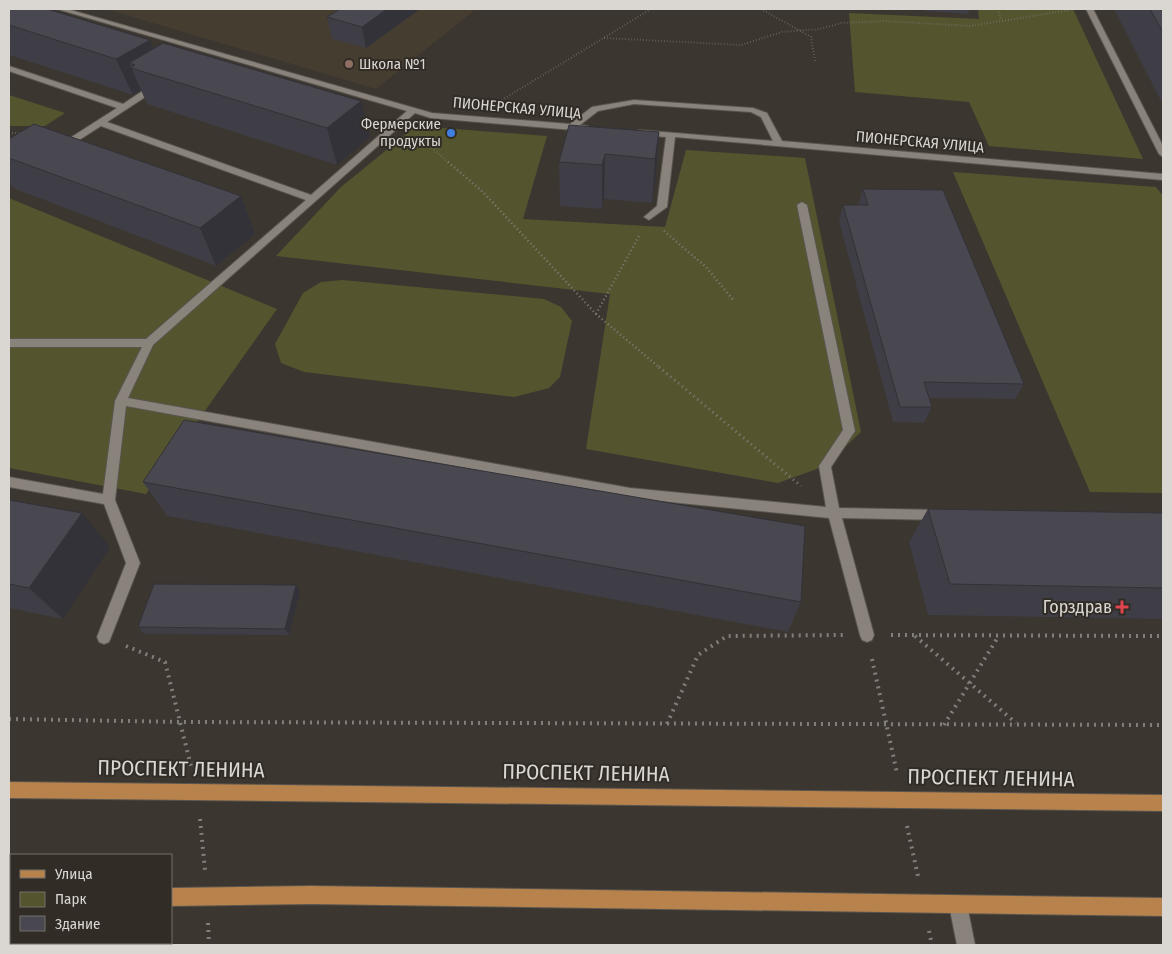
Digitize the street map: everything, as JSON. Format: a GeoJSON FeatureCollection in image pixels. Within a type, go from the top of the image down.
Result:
{"type":"FeatureCollection","features":[{"type":"Feature","properties":{"kind":"main road","name":"ПРОСПЕКТ ЛЕНИНА"},"geometry":{"type":"LineString","coordinates":[[9,790],[1163,803]]}},
{"type":"Feature","properties":{"kind":"main road"},"geometry":{"type":"LineString","coordinates":[[172,897],[311,895],[1163,907]]}},
{"type":"Feature","properties":{"kind":"street","name":"ПИОНЕРСКАЯ УЛИЦА"},"geometry":{"type":"LineString","coordinates":[[60,9],[207,54],[431,115],[592,128]]}},
{"type":"Feature","properties":{"kind":"street"},"geometry":{"type":"LineString","coordinates":[[1089,9],[1163,154]]}},
{"type":"Feature","properties":{"kind":"street"},"geometry":{"type":"LineString","coordinates":[[9,68],[123,107]]}},
{"type":"Feature","properties":{"kind":"street"},"geometry":{"type":"LineString","coordinates":[[57,150],[163,82]]}},
{"type":"Feature","properties":{"kind":"street"},"geometry":{"type":"LineString","coordinates":[[572,126],[595,109],[634,102],[753,110],[764,115],[778,144]]}},
{"type":"Feature","properties":{"kind":"street"},"geometry":{"type":"LineString","coordinates":[[104,637],[133,563],[109,500],[120,401],[149,343],[413,110]]}},
{"type":"Feature","properties":{"kind":"street"},"geometry":{"type":"LineString","coordinates":[[99,122],[313,200]]}},
{"type":"Feature","properties":{"kind":"street","name":"ПИОНЕРСКАЯ УЛИЦА"},"geometry":{"type":"LineString","coordinates":[[632,131],[1163,178]]}},
{"type":"Feature","properties":{"kind":"street"},"geometry":{"type":"LineString","coordinates":[[649,217],[662,207],[671,135]]}},
{"type":"Feature","properties":{"kind":"street"},"geometry":{"type":"LineString","coordinates":[[802,205],[849,431],[825,466],[834,513],[867,635]]}},
{"type":"Feature","properties":{"kind":"street"},"geometry":{"type":"LineString","coordinates":[[9,343],[149,343]]}},
{"type":"Feature","properties":{"kind":"street"},"geometry":{"type":"LineString","coordinates":[[120,401],[630,493],[834,513],[954,515]]}},
{"type":"Feature","properties":{"kind":"street"},"geometry":{"type":"LineString","coordinates":[[9,482],[109,500]]}},
{"type":"Feature","properties":{"kind":"street"},"geometry":{"type":"LineString","coordinates":[[958,905],[966,945]]}},
{"type":"Feature","properties":{"kind":"path"},"geometry":{"type":"LineString","coordinates":[[472,118],[651,9]]}},
{"type":"Feature","properties":{"kind":"path"},"geometry":{"type":"LineString","coordinates":[[761,9],[811,37],[815,60]]}},
{"type":"Feature","properties":{"kind":"path"},"geometry":{"type":"LineString","coordinates":[[998,9],[1001,20]]}},
{"type":"Feature","properties":{"kind":"path"},"geometry":{"type":"LineString","coordinates":[[604,38],[741,45],[782,32],[800,31],[841,23],[885,21],[971,26],[1077,9]]}},
{"type":"Feature","properties":{"kind":"path"},"geometry":{"type":"LineString","coordinates":[[431,115],[432,148],[484,192],[596,314],[834,513]]}},
{"type":"Feature","properties":{"kind":"path"},"geometry":{"type":"LineString","coordinates":[[596,314],[649,217],[706,267],[734,301]]}},
{"type":"Feature","properties":{"kind":"path"},"geometry":{"type":"LineString","coordinates":[[667,724],[698,655],[727,636],[1163,636]]}},
{"type":"Feature","properties":{"kind":"path"},"geometry":{"type":"LineString","coordinates":[[915,636],[1016,724]]}},
{"type":"Feature","properties":{"kind":"path"},"geometry":{"type":"LineString","coordinates":[[944,725],[998,636]]}},
{"type":"Feature","properties":{"kind":"path"},"geometry":{"type":"LineString","coordinates":[[104,637],[164,662],[198,791],[208,896],[209,945]]}},
{"type":"Feature","properties":{"kind":"path"},"geometry":{"type":"LineString","coordinates":[[9,719],[180,722],[1163,725]]}},
{"type":"Feature","properties":{"kind":"shaded area","name":"Школа №1"},"geometry":{"type":"Polygon","coordinates":[[[106,9],[476,9],[376,89],[106,9]]]}},
{"type":"Feature","properties":{"kind":"green space"},"geometry":{"type":"Polygon","coordinates":[[[978,9],[1073,9],[1143,159],[989,146],[969,102],[855,92],[849,13],[979,19],[978,9]]]}},
{"type":"Feature","properties":{"kind":"green space"},"geometry":{"type":"Polygon","coordinates":[[[9,95],[65,113],[45,126],[9,126],[9,95]]]}},
{"type":"Feature","properties":{"kind":"green space"},"geometry":{"type":"Polygon","coordinates":[[[416,126],[547,136],[523,219],[665,227],[686,150],[805,158],[861,432],[825,466],[778,483],[586,449],[610,294],[276,256],[341,187],[416,126]]]}},
{"type":"Feature","properties":{"kind":"green space"},"geometry":{"type":"Polygon","coordinates":[[[953,172],[1156,187],[1163,196],[1163,493],[1090,492],[953,172]]]}},
{"type":"Feature","properties":{"kind":"green space"},"geometry":{"type":"Polygon","coordinates":[[[9,198],[277,309],[146,494],[9,468],[9,198]]]}},
{"type":"Feature","properties":{"kind":"green space"},"geometry":{"type":"Polygon","coordinates":[[[342,280],[544,299],[561,307],[572,321],[560,377],[549,388],[514,397],[304,372],[281,363],[275,344],[303,293],[321,282],[342,280]]]}},
{"type":"Feature","properties":{"kind":"building"},"geometry":{"type":"Polygon","coordinates":[[[9,9],[47,9],[150,40],[116,59],[9,25],[9,9]]]}},
{"type":"Feature","properties":{"kind":"building"},"geometry":{"type":"Polygon","coordinates":[[[340,9],[387,9],[362,27],[327,17],[340,9]]]}},
{"type":"Feature","properties":{"kind":"building"},"geometry":{"type":"Polygon","coordinates":[[[1150,9],[1163,9],[1163,32],[1150,9]]]}},
{"type":"Feature","properties":{"kind":"building"},"geometry":{"type":"Polygon","coordinates":[[[163,43],[361,101],[327,128],[131,68],[135,65],[129,63],[163,43]]]}},
{"type":"Feature","properties":{"kind":"building"},"geometry":{"type":"Polygon","coordinates":[[[34,124],[241,196],[200,228],[9,158],[9,139],[34,124]]]}},
{"type":"Feature","properties":{"kind":"building"},"geometry":{"type":"Polygon","coordinates":[[[569,125],[659,132],[655,159],[605,154],[602,165],[559,162],[569,125]]]}},
{"type":"Feature","properties":{"kind":"building"},"geometry":{"type":"Polygon","coordinates":[[[863,189],[943,190],[1024,384],[924,382],[932,407],[900,407],[843,205],[868,205],[863,189]]]}},
{"type":"Feature","properties":{"kind":"building"},"geometry":{"type":"Polygon","coordinates":[[[184,420],[805,526],[801,602],[143,482],[184,420]]]}},
{"type":"Feature","properties":{"kind":"building"},"geometry":{"type":"Polygon","coordinates":[[[9,500],[82,513],[29,588],[9,584],[9,500]]]}},
{"type":"Feature","properties":{"kind":"building"},"geometry":{"type":"Polygon","coordinates":[[[928,509],[1163,513],[1163,588],[950,584],[928,509]]]}},
{"type":"Feature","properties":{"kind":"building"},"geometry":{"type":"Polygon","coordinates":[[[154,584],[296,585],[285,629],[138,627],[154,584]]]}},
{"type":"Feature","properties":{"kind":"place","name":"Школа №1"},"geometry":{"type":"Point","coordinates":[349,64]}},
{"type":"Feature","properties":{"kind":"place","name":"Фермерские продукты"},"geometry":{"type":"Point","coordinates":[451,133]}},
{"type":"Feature","properties":{"kind":"place","name":"Горздрав"},"geometry":{"type":"Point","coordinates":[1122,607]}}]}
